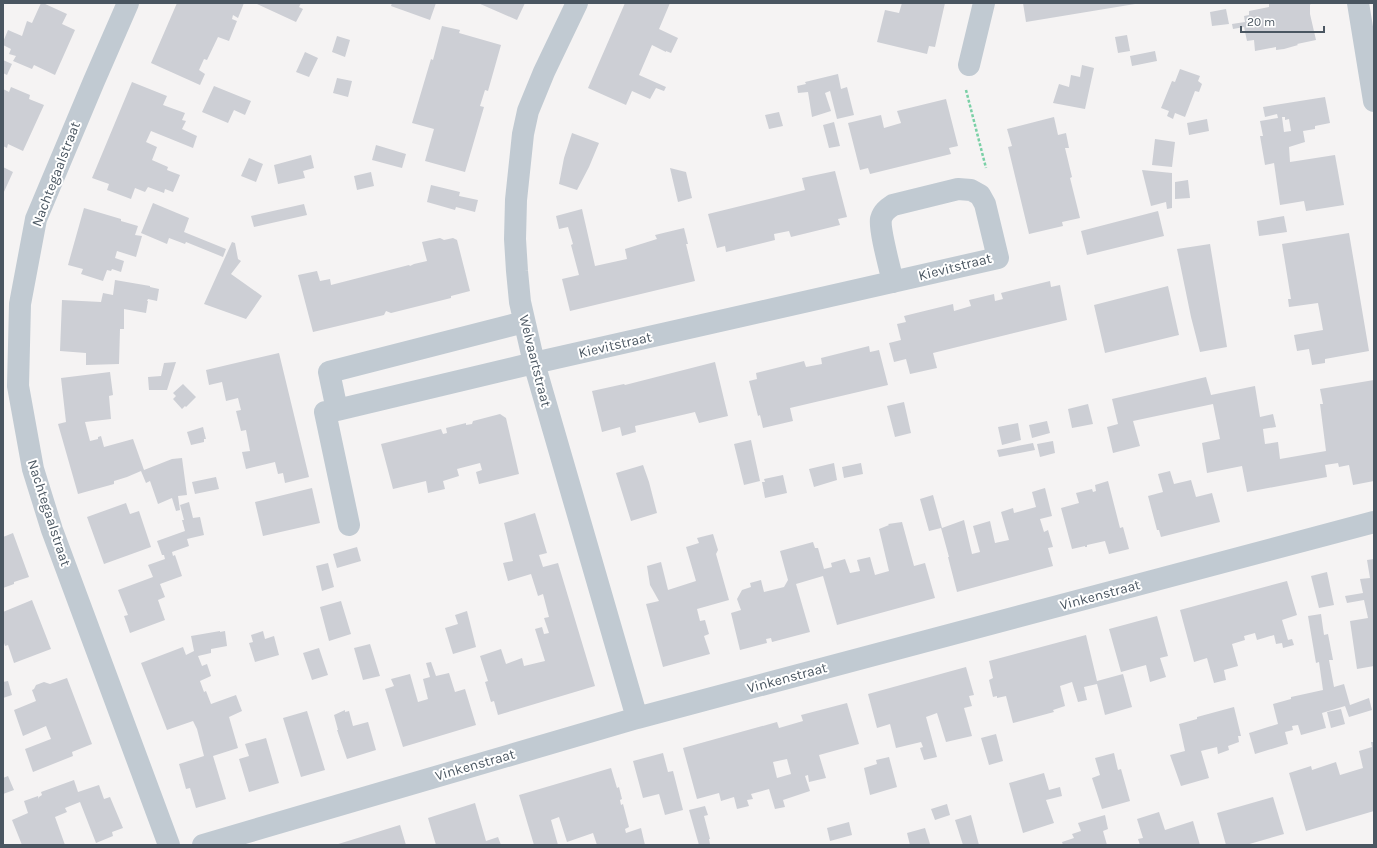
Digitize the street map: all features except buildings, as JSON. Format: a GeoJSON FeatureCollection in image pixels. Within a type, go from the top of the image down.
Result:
{"type":"FeatureCollection","features":[{"type":"Feature","properties":{"kind":"street","name":"Nachtegaalstraat"},"geometry":{"type":"LineString","coordinates":[[128,3],[36,219],[20,304],[18,386],[33,469],[52,530],[168,845]]}},
{"type":"Feature","properties":{"kind":"street","name":"Welvaartstraat"},"geometry":{"type":"LineString","coordinates":[[577,3],[544,72],[528,111],[523,134],[516,200],[515,239],[520,302],[534,363],[637,718]]}},
{"type":"Feature","properties":{"kind":"street"},"geometry":{"type":"LineString","coordinates":[[969,65],[984,3]]}},
{"type":"Feature","properties":{"kind":"street"},"geometry":{"type":"LineString","coordinates":[[1358,3],[1374,101]]}},
{"type":"Feature","properties":{"kind":"street"},"geometry":{"type":"LineString","coordinates":[[893,282],[882,229],[881,220],[884,211],[893,205],[958,189],[971,190],[980,195]]}},
{"type":"Feature","properties":{"kind":"street","name":"Kievitstraat"},"geometry":{"type":"LineString","coordinates":[[349,525],[325,412],[998,258],[985,204],[980,195]]}},
{"type":"Feature","properties":{"kind":"street"},"geometry":{"type":"LineString","coordinates":[[337,410],[329,372],[524,322]]}},
{"type":"Feature","properties":{"kind":"street","name":"Vinkenstraat"},"geometry":{"type":"LineString","coordinates":[[203,845],[259,837],[637,718],[1374,522]]}},
{"type":"Feature","properties":{"kind":"path"},"geometry":{"type":"LineString","coordinates":[[969,65],[964,84],[988,176],[980,195]]}}]}
